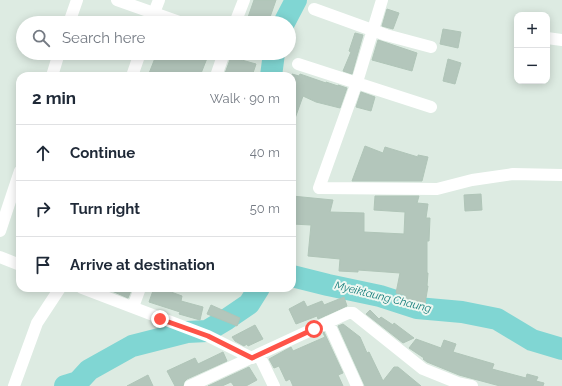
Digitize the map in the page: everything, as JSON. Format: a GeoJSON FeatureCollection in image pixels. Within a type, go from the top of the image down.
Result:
{"type":"FeatureCollection","features":[{"type":"Feature","properties":{"kind":"street"},"geometry":{"type":"LineString","coordinates":[[71,16],[77,0]]}},
{"type":"Feature","properties":{"kind":"street"},"geometry":{"type":"LineString","coordinates":[[118,0],[148,16]]}},
{"type":"Feature","properties":{"kind":"street"},"geometry":{"type":"LineString","coordinates":[[153,16],[158,0]]}},
{"type":"Feature","properties":{"kind":"street"},"geometry":{"type":"LineString","coordinates":[[238,16],[244,0]]}},
{"type":"Feature","properties":{"kind":"street"},"geometry":{"type":"LineString","coordinates":[[382,0],[357,82],[319,188],[437,189],[472,180],[514,174],[562,175]]}},
{"type":"Feature","properties":{"kind":"street"},"geometry":{"type":"LineString","coordinates":[[314,9],[373,31],[431,47]]}},
{"type":"Feature","properties":{"kind":"street"},"geometry":{"type":"LineString","coordinates":[[550,38],[562,40]]}},
{"type":"Feature","properties":{"kind":"street"},"geometry":{"type":"LineString","coordinates":[[53,72],[57,60]]}},
{"type":"Feature","properties":{"kind":"street"},"geometry":{"type":"LineString","coordinates":[[133,72],[138,60]]}},
{"type":"Feature","properties":{"kind":"street"},"geometry":{"type":"LineString","coordinates":[[217,72],[222,60]]}},
{"type":"Feature","properties":{"kind":"street"},"geometry":{"type":"LineString","coordinates":[[298,64],[431,107]]}},
{"type":"Feature","properties":{"kind":"street"},"geometry":{"type":"LineString","coordinates":[[0,231],[16,183]]}},
{"type":"Feature","properties":{"kind":"street"},"geometry":{"type":"LineString","coordinates":[[0,258],[16,264]]}},
{"type":"Feature","properties":{"kind":"street"},"geometry":{"type":"LineString","coordinates":[[14,386],[37,323],[57,292]]}},
{"type":"Feature","properties":{"kind":"street"},"geometry":{"type":"LineString","coordinates":[[93,292],[256,356],[274,386]]}},
{"type":"Feature","properties":{"kind":"street"},"geometry":{"type":"LineString","coordinates":[[133,307],[139,292]]}},
{"type":"Feature","properties":{"kind":"street"},"geometry":{"type":"LineString","coordinates":[[193,385],[328,322],[348,313],[353,313],[423,369],[458,385],[472,386]]}},
{"type":"Feature","properties":{"kind":"street"},"geometry":{"type":"LineString","coordinates":[[328,322],[357,386]]}},
{"type":"Feature","properties":{"kind":"building"},"geometry":{"type":"Polygon","coordinates":[[[254,0],[276,0],[270,16],[248,16],[254,0]]]}},
{"type":"Feature","properties":{"kind":"building"},"geometry":{"type":"Polygon","coordinates":[[[387,9],[399,13],[393,29],[382,26],[387,9]]]}},
{"type":"Feature","properties":{"kind":"building"},"geometry":{"type":"Polygon","coordinates":[[[443,29],[461,32],[458,48],[440,44],[443,29]]]}},
{"type":"Feature","properties":{"kind":"building"},"geometry":{"type":"Polygon","coordinates":[[[355,33],[363,35],[352,74],[343,71],[351,52],[349,51],[355,33]]]}},
{"type":"Feature","properties":{"kind":"building"},"geometry":{"type":"Polygon","coordinates":[[[378,40],[417,53],[412,71],[372,60],[378,40]]]}},
{"type":"Feature","properties":{"kind":"building"},"geometry":{"type":"Polygon","coordinates":[[[448,59],[461,63],[455,84],[443,81],[448,59]]]}},
{"type":"Feature","properties":{"kind":"building"},"geometry":{"type":"Polygon","coordinates":[[[154,60],[206,60],[202,72],[150,72],[154,60]]]}},
{"type":"Feature","properties":{"kind":"building"},"geometry":{"type":"Polygon","coordinates":[[[230,60],[242,60],[256,64],[253,72],[225,72],[230,60]]]}},
{"type":"Feature","properties":{"kind":"building"},"geometry":{"type":"Polygon","coordinates":[[[300,74],[326,83],[347,88],[340,108],[316,102],[303,96],[296,116],[296,75],[299,76],[300,74]]]}},
{"type":"Feature","properties":{"kind":"building"},"geometry":{"type":"Polygon","coordinates":[[[361,92],[375,97],[371,111],[356,107],[361,92]]]}},
{"type":"Feature","properties":{"kind":"building"},"geometry":{"type":"Polygon","coordinates":[[[365,146],[383,153],[385,147],[418,157],[418,155],[428,157],[422,181],[352,181],[365,146]]]}},
{"type":"Feature","properties":{"kind":"building"},"geometry":{"type":"Polygon","coordinates":[[[481,194],[482,210],[465,211],[464,195],[481,194]]]}},
{"type":"Feature","properties":{"kind":"building"},"geometry":{"type":"Polygon","coordinates":[[[296,196],[333,200],[330,212],[364,213],[364,232],[404,234],[405,212],[374,210],[375,196],[419,196],[417,203],[428,204],[426,218],[430,218],[429,241],[427,241],[428,286],[424,310],[402,306],[404,295],[396,293],[400,273],[358,270],[358,272],[339,271],[340,259],[308,256],[311,225],[296,224],[296,196]]]}},
{"type":"Feature","properties":{"kind":"building"},"geometry":{"type":"Polygon","coordinates":[[[114,292],[130,292],[128,298],[114,292]]]}},
{"type":"Feature","properties":{"kind":"building"},"geometry":{"type":"Polygon","coordinates":[[[153,292],[171,292],[182,296],[181,301],[203,307],[200,320],[179,314],[180,312],[149,302],[153,292]]]}},
{"type":"Feature","properties":{"kind":"building"},"geometry":{"type":"Polygon","coordinates":[[[344,297],[347,306],[318,319],[317,316],[296,324],[289,309],[304,301],[307,307],[322,301],[324,305],[344,297]]]}},
{"type":"Feature","properties":{"kind":"building"},"geometry":{"type":"Polygon","coordinates":[[[211,305],[240,318],[237,326],[207,314],[211,305]]]}},
{"type":"Feature","properties":{"kind":"building"},"geometry":{"type":"Polygon","coordinates":[[[370,310],[379,319],[381,317],[393,325],[394,323],[414,338],[403,343],[366,314],[370,310]]]}},
{"type":"Feature","properties":{"kind":"building"},"geometry":{"type":"Polygon","coordinates":[[[343,324],[360,337],[367,353],[369,352],[383,381],[394,367],[398,367],[421,386],[365,386],[338,326],[343,324]]]}},
{"type":"Feature","properties":{"kind":"building"},"geometry":{"type":"Polygon","coordinates":[[[255,325],[263,339],[248,346],[247,344],[244,346],[235,341],[232,337],[255,325]]]}},
{"type":"Feature","properties":{"kind":"building"},"geometry":{"type":"Polygon","coordinates":[[[324,332],[343,373],[338,375],[343,386],[293,386],[290,379],[286,381],[279,366],[274,368],[269,359],[291,347],[293,351],[325,337],[324,332]]]}},
{"type":"Feature","properties":{"kind":"building"},"geometry":{"type":"Polygon","coordinates":[[[416,339],[441,348],[444,340],[456,344],[453,352],[494,364],[492,369],[526,378],[527,374],[538,377],[536,381],[544,383],[543,386],[500,386],[459,375],[427,362],[423,359],[424,358],[409,348],[416,339]]]}},
{"type":"Feature","properties":{"kind":"building"},"geometry":{"type":"Polygon","coordinates":[[[223,352],[227,361],[187,379],[183,386],[175,386],[167,371],[195,358],[198,364],[223,352]]]}},
{"type":"Feature","properties":{"kind":"building"},"geometry":{"type":"Polygon","coordinates":[[[249,367],[257,380],[246,386],[234,386],[231,382],[222,386],[208,386],[249,367]]]}},
{"type":"Feature","properties":{"kind":"building"},"geometry":{"type":"Polygon","coordinates":[[[148,375],[153,386],[127,386],[148,375]]]}},
{"type":"Feature","properties":{"kind":"waterway"},"geometry":{"type":"LineString","coordinates":[[288,16],[296,0]]}},
{"type":"Feature","properties":{"kind":"waterway"},"geometry":{"type":"LineString","coordinates":[[272,72],[273,60]]}},
{"type":"Feature","properties":{"kind":"waterway","name":"Myeiktaung Chaung"},"geometry":{"type":"LineString","coordinates":[[296,277],[380,296],[417,308],[462,312],[497,319],[532,340],[562,349]]}},
{"type":"Feature","properties":{"kind":"waterway","name":"Myeiktaung Chaung"},"geometry":{"type":"LineString","coordinates":[[65,386],[78,382],[89,370],[132,346],[187,332],[207,331],[249,304],[256,292]]}},
{"type":"Feature","properties":{"kind":"route"},"geometry":{"type":"LineString","coordinates":[[160,319],[208,336],[252,358],[314,329]]}}]}
